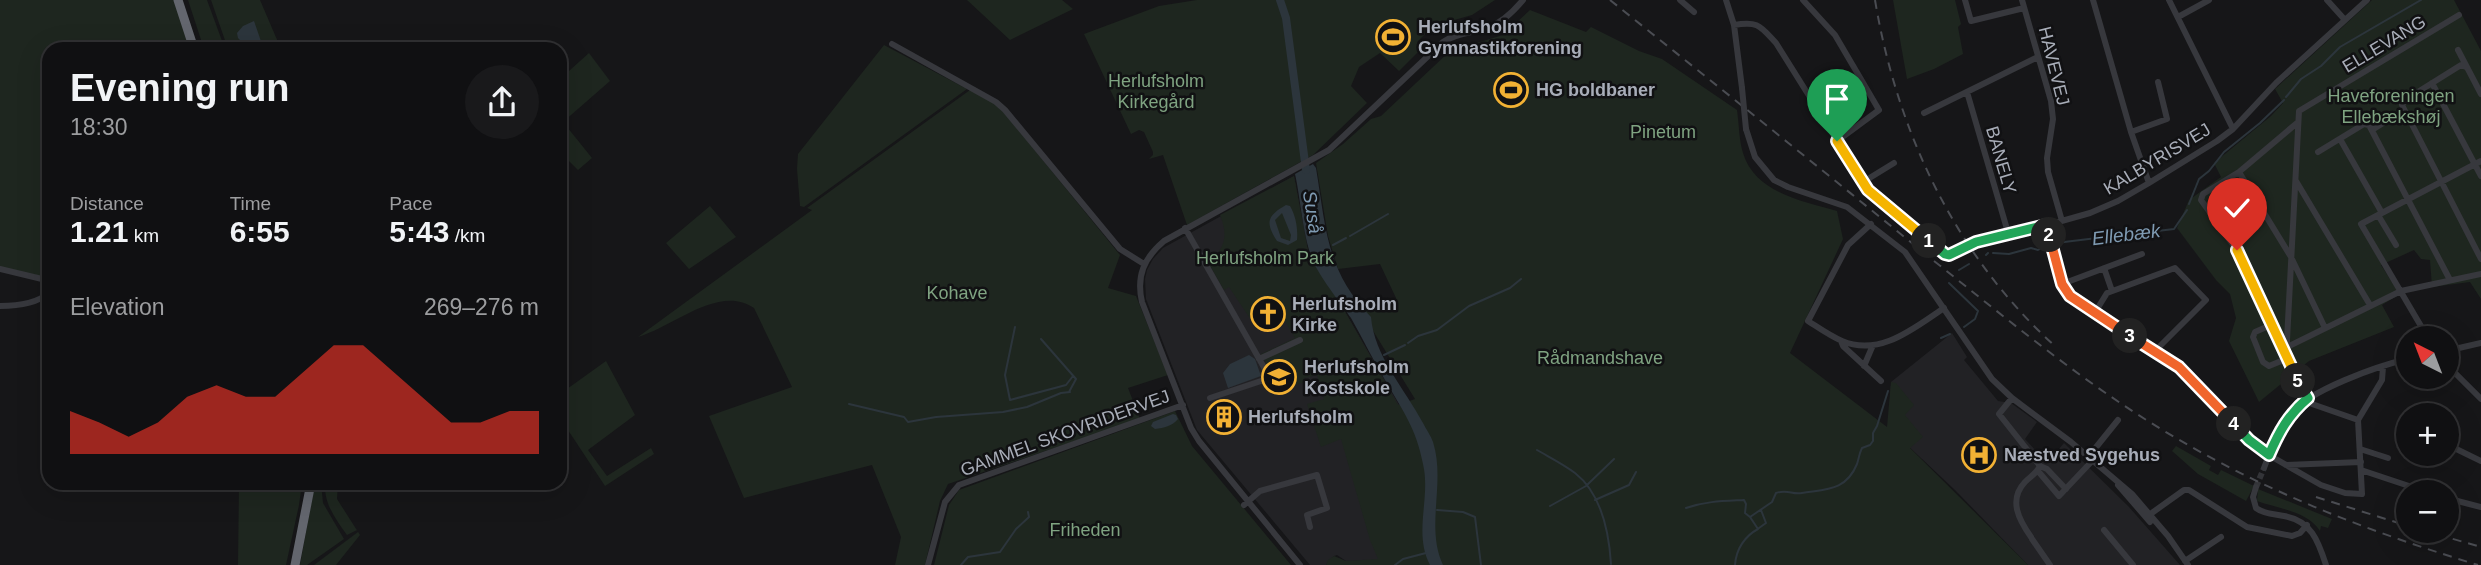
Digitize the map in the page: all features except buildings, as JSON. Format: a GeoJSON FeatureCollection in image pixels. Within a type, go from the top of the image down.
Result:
{"type":"FeatureCollection","features":[{"type":"Feature","properties":{"kind":"highway"},"geometry":{"type":"LineString","coordinates":[[178,0],[193,42]]}},
{"type":"Feature","properties":{"kind":"highway"},"geometry":{"type":"LineString","coordinates":[[183,0],[194,42]]}},
{"type":"Feature","properties":{"kind":"highway"},"geometry":{"type":"LineString","coordinates":[[293,565],[307,490]]}},
{"type":"Feature","properties":{"kind":"street"},"geometry":{"type":"LineString","coordinates":[[1300,565],[1246,503],[1191,428],[1142,302],[1139,283],[1144,264],[1155,248],[1185,228],[1317,158],[1354,127],[1443,42],[1499,22],[1523,0]]}},
{"type":"Feature","properties":{"kind":"street"},"geometry":{"type":"LineString","coordinates":[[1680,0],[1693,12]]}},
{"type":"Feature","properties":{"kind":"street"},"geometry":{"type":"LineString","coordinates":[[1726,0],[1734,25],[1746,129],[1755,157],[1774,180],[1847,207],[1911,259],[1981,367],[2012,397],[2091,458],[2132,494],[2186,563],[2221,537]]}},
{"type":"Feature","properties":{"kind":"street"},"geometry":{"type":"LineString","coordinates":[[1803,0],[1835,35],[1879,110],[1837,141]]}},
{"type":"Feature","properties":{"kind":"street"},"geometry":{"type":"LineString","coordinates":[[1965,0],[1971,21],[2023,4]]}},
{"type":"Feature","properties":{"kind":"street"},"geometry":{"type":"LineString","coordinates":[[2093,0],[2131,132],[2149,183]]}},
{"type":"Feature","properties":{"kind":"street"},"geometry":{"type":"LineString","coordinates":[[2169,0],[2233,128]]}},
{"type":"Feature","properties":{"kind":"street"},"geometry":{"type":"LineString","coordinates":[[2178,17],[2209,0]]}},
{"type":"Feature","properties":{"kind":"street"},"geometry":{"type":"LineString","coordinates":[[2327,0],[2344,20]]}},
{"type":"Feature","properties":{"kind":"street","name":"KALBYRISVEJ"},"geometry":{"type":"LineString","coordinates":[[1734,25],[1752,22],[1758,24],[1776,43],[1875,197],[1949,255],[1976,242],[2062,221],[2118,201],[2149,183],[2217,141],[2233,128],[2276,83],[2367,0]]}},
{"type":"Feature","properties":{"kind":"street","name":"HAVEVEJ"},"geometry":{"type":"LineString","coordinates":[[2023,4],[2051,101],[2053,119],[2047,158],[2048,172],[2062,221]]}},
{"type":"Feature","properties":{"kind":"street","name":"ELLEVANG"},"geometry":{"type":"LineString","coordinates":[[2308,398],[2286,359],[2236,249],[2201,200],[2203,194],[2238,172],[2297,123],[2299,111],[2459,15]]}},
{"type":"Feature","properties":{"kind":"street"},"geometry":{"type":"LineString","coordinates":[[892,44],[972,87],[1005,110],[1114,242],[1126,254],[1144,264]]}},
{"type":"Feature","properties":{"kind":"street"},"geometry":{"type":"LineString","coordinates":[[2458,50],[2481,94]]}},
{"type":"Feature","properties":{"kind":"street"},"geometry":{"type":"LineString","coordinates":[[1924,113],[2038,57]]}},
{"type":"Feature","properties":{"kind":"street"},"geometry":{"type":"LineString","coordinates":[[2466,67],[2461,65],[2405,100],[2402,105],[2481,259]]}},
{"type":"Feature","properties":{"kind":"street"},"geometry":{"type":"LineString","coordinates":[[2131,132],[2167,119],[2158,82]]}},
{"type":"Feature","properties":{"kind":"street"},"geometry":{"type":"LineString","coordinates":[[2432,83],[2478,163],[2481,176]]}},
{"type":"Feature","properties":{"kind":"street","name":"BANELY"},"geometry":{"type":"LineString","coordinates":[[1967,92],[2009,236]]}},
{"type":"Feature","properties":{"kind":"street"},"geometry":{"type":"LineString","coordinates":[[2372,130],[2404,110]]}},
{"type":"Feature","properties":{"kind":"street"},"geometry":{"type":"LineString","coordinates":[[2271,325],[2253,334],[2263,362],[2269,366],[2286,359],[2297,123]]}},
{"type":"Feature","properties":{"kind":"street"},"geometry":{"type":"LineString","coordinates":[[2318,152],[2364,124],[2372,130],[2450,280]]}},
{"type":"Feature","properties":{"kind":"street"},"geometry":{"type":"LineString","coordinates":[[2340,139],[2396,245]]}},
{"type":"Feature","properties":{"kind":"street"},"geometry":{"type":"LineString","coordinates":[[1863,182],[1894,163]]}},
{"type":"Feature","properties":{"kind":"street"},"geometry":{"type":"LineString","coordinates":[[2421,326],[2361,224],[2478,163]]}},
{"type":"Feature","properties":{"kind":"street"},"geometry":{"type":"LineString","coordinates":[[2238,172],[2291,257],[2325,328]]}},
{"type":"Feature","properties":{"kind":"street"},"geometry":{"type":"LineString","coordinates":[[2295,180],[2370,305]]}},
{"type":"Feature","properties":{"kind":"street"},"geometry":{"type":"LineString","coordinates":[[1871,224],[1848,245],[1808,321],[1841,341],[1873,345],[1897,338],[1944,309]]}},
{"type":"Feature","properties":{"kind":"street"},"geometry":{"type":"LineString","coordinates":[[2046,225],[2062,284],[2070,296],[2187,374],[2249,440],[2269,455],[2321,485],[2345,493],[2362,494],[2358,420],[2382,380],[2383,367]]}},
{"type":"Feature","properties":{"kind":"street"},"geometry":{"type":"LineString","coordinates":[[1185,228],[1270,378],[1210,398]]}},
{"type":"Feature","properties":{"kind":"street"},"geometry":{"type":"LineString","coordinates":[[2062,284],[2142,254]]}},
{"type":"Feature","properties":{"kind":"street"},"geometry":{"type":"LineString","coordinates":[[2104,268],[2112,291]]}},
{"type":"Feature","properties":{"kind":"street"},"geometry":{"type":"LineString","coordinates":[[2094,314],[2104,297],[2112,291],[2175,268],[2206,300],[2155,351]]}},
{"type":"Feature","properties":{"kind":"street"},"geometry":{"type":"LineString","coordinates":[[0,269],[42,279]]}},
{"type":"Feature","properties":{"kind":"street"},"geometry":{"type":"LineString","coordinates":[[2287,347],[2401,291],[2481,274]]}},
{"type":"Feature","properties":{"kind":"street"},"geometry":{"type":"LineString","coordinates":[[0,306],[24,305],[42,299]]}},
{"type":"Feature","properties":{"kind":"street"},"geometry":{"type":"LineString","coordinates":[[1259,359],[1300,340]]}},
{"type":"Feature","properties":{"kind":"street"},"geometry":{"type":"LineString","coordinates":[[1841,341],[1843,346],[1881,381]]}},
{"type":"Feature","properties":{"kind":"street"},"geometry":{"type":"LineString","coordinates":[[2459,348],[2481,342]]}},
{"type":"Feature","properties":{"kind":"street"},"geometry":{"type":"LineString","coordinates":[[1864,366],[1873,345]]}},
{"type":"Feature","properties":{"kind":"street"},"geometry":{"type":"LineString","coordinates":[[2264,468],[2282,426],[2290,414],[2308,398],[2396,363]]}},
{"type":"Feature","properties":{"kind":"street"},"geometry":{"type":"LineString","coordinates":[[2459,377],[2481,399]]}},
{"type":"Feature","properties":{"kind":"street"},"geometry":{"type":"LineString","coordinates":[[2012,397],[1999,414],[2059,496],[2083,471],[2118,420]]}},
{"type":"Feature","properties":{"kind":"street"},"geometry":{"type":"LineString","coordinates":[[2308,398],[2315,407],[2358,420]]}},
{"type":"Feature","properties":{"kind":"street","name":"GAMMEL SKOVRIDERVEJ"},"geometry":{"type":"LineString","coordinates":[[928,565],[945,502],[958,485],[1183,405]]}},
{"type":"Feature","properties":{"kind":"street"},"geometry":{"type":"LineString","coordinates":[[2360,449],[2388,458]]}},
{"type":"Feature","properties":{"kind":"street"},"geometry":{"type":"LineString","coordinates":[[2459,450],[2481,461]]}},
{"type":"Feature","properties":{"kind":"street"},"geometry":{"type":"LineString","coordinates":[[2285,465],[2361,466],[2397,480]]}},
{"type":"Feature","properties":{"kind":"street"},"geometry":{"type":"LineString","coordinates":[[2039,469],[2023,485],[2016,501],[2018,516],[2050,565]]}},
{"type":"Feature","properties":{"kind":"street"},"geometry":{"type":"LineString","coordinates":[[2107,472],[2176,548]]}},
{"type":"Feature","properties":{"kind":"street"},"geometry":{"type":"LineString","coordinates":[[1246,503],[1260,491],[1317,475],[1327,508],[1307,515],[1310,527]]}},
{"type":"Feature","properties":{"kind":"street"},"geometry":{"type":"LineString","coordinates":[[2256,487],[2253,497],[2256,508],[2261,512],[2293,518],[2306,525],[2313,532],[2326,565]]}},
{"type":"Feature","properties":{"kind":"street"},"geometry":{"type":"LineString","coordinates":[[2150,515],[2185,490],[2189,490],[2247,527],[2292,537],[2300,533],[2306,525]]}},
{"type":"Feature","properties":{"kind":"street"},"geometry":{"type":"LineString","coordinates":[[2459,501],[2481,507]]}},
{"type":"Feature","properties":{"kind":"street"},"geometry":{"type":"LineString","coordinates":[[2104,530],[2133,565]]}},
{"type":"Feature","properties":{"kind":"shaded area","name":"Herlufsholm Kostskole"},"geometry":{"type":"Polygon","coordinates":[[[1294,176],[1312,260],[1399,405],[1390,560],[1346,561],[1337,555],[1326,565],[1310,565],[1197,430],[1146,299],[1147,270],[1163,248],[1294,176]]]}},
{"type":"Feature","properties":{"kind":"shaded area","name":"Næstved Sygehus"},"geometry":{"type":"Polygon","coordinates":[[[1952,333],[1967,357],[1964,360],[1998,401],[2011,403],[2037,422],[2025,439],[2047,463],[2064,443],[2129,507],[2180,565],[2028,565],[1955,490],[1888,427],[1891,382],[1952,333]]]}},
{"type":"Feature","properties":{"kind":"green space"},"geometry":{"type":"Polygon","coordinates":[[[0,0],[176,0],[189,42],[42,42],[42,278],[0,267],[0,0]]]}},
{"type":"Feature","properties":{"kind":"green space"},"geometry":{"type":"Polygon","coordinates":[[[188,0],[207,0],[222,42],[202,42],[188,0]]]}},
{"type":"Feature","properties":{"kind":"green space"},"geometry":{"type":"Polygon","coordinates":[[[211,0],[260,0],[278,42],[226,42],[211,0]]]}},
{"type":"Feature","properties":{"kind":"green space"},"geometry":{"type":"Polygon","coordinates":[[[967,0],[1062,0],[1073,9],[1010,40],[967,0]]]}},
{"type":"Feature","properties":{"kind":"green space","name":"Herlufsholm Kirkegård"},"geometry":{"type":"Polygon","coordinates":[[[1197,0],[1495,0],[1472,15],[1433,26],[1417,42],[1422,48],[1399,71],[1380,53],[1359,67],[1351,86],[1367,103],[1313,155],[1187,225],[1163,155],[1149,159],[1153,152],[1144,132],[1139,130],[1131,134],[1084,34],[1159,6],[1197,0]]]}},
{"type":"Feature","properties":{"kind":"green space"},"geometry":{"type":"Polygon","coordinates":[[[1893,0],[1955,0],[1961,24],[1958,27],[1963,54],[1907,79],[1893,0]]]}},
{"type":"Feature","properties":{"kind":"green space","name":"Haveforeningen Ellebækshøj"},"geometry":{"type":"Polygon","coordinates":[[[2372,0],[2454,0],[2481,51],[2481,299],[2470,282],[2432,287],[2430,260],[2421,259],[2414,250],[2381,265],[2400,294],[2382,305],[2394,327],[2309,361],[2259,402],[2229,341],[2236,318],[2230,294],[2216,280],[2177,228],[2189,200],[2221,177],[2214,163],[2283,103],[2275,89],[2372,0]]]}},
{"type":"Feature","properties":{"kind":"green space","name":"Rådmandshave"},"geometry":{"type":"Polygon","coordinates":[[[1530,10],[1586,32],[1591,27],[1639,51],[1662,59],[1737,110],[1743,153],[1758,178],[1795,199],[1837,211],[1843,239],[1790,353],[1887,427],[1891,382],[1896,383],[1914,405],[1905,415],[1923,437],[1910,448],[2028,565],[1326,565],[1334,556],[1346,561],[1378,559],[1341,439],[1321,447],[1307,404],[1324,399],[1317,375],[1304,378],[1305,382],[1280,390],[1261,354],[1295,338],[1283,318],[1277,321],[1273,316],[1281,310],[1276,303],[1268,308],[1264,302],[1259,305],[1263,311],[1251,320],[1229,287],[1224,290],[1208,262],[1219,252],[1224,241],[1220,215],[1294,176],[1312,260],[1340,303],[1398,405],[1415,399],[1359,308],[1396,298],[1380,264],[1338,269],[1328,236],[1316,163],[1371,119],[1381,116],[1450,51],[1503,35],[1530,10]]]}},
{"type":"Feature","properties":{"kind":"green space"},"geometry":{"type":"Polygon","coordinates":[[[884,45],[967,89],[804,207],[800,206],[798,154],[884,45]]]}},
{"type":"Feature","properties":{"kind":"green space"},"geometry":{"type":"Polygon","coordinates":[[[589,53],[610,81],[567,119],[567,73],[589,53]]]}},
{"type":"Feature","properties":{"kind":"green space","name":"Kohave"},"geometry":{"type":"Polygon","coordinates":[[[970,90],[987,97],[1002,110],[1120,255],[1108,288],[1136,296],[1168,375],[1128,388],[1140,419],[948,484],[940,501],[925,565],[895,565],[901,537],[872,465],[744,498],[709,416],[792,387],[754,308],[740,302],[711,304],[638,337],[812,210],[807,208],[970,90]]]}},
{"type":"Feature","properties":{"kind":"green space"},"geometry":{"type":"Polygon","coordinates":[[[567,127],[592,158],[578,170],[567,159],[567,127]]]}},
{"type":"Feature","properties":{"kind":"green space"},"geometry":{"type":"Polygon","coordinates":[[[710,206],[736,237],[689,269],[666,243],[710,206]]]}},
{"type":"Feature","properties":{"kind":"green space"},"geometry":{"type":"Polygon","coordinates":[[[606,361],[635,415],[588,450],[607,476],[651,448],[654,454],[605,486],[567,429],[567,389],[606,361]]]}},
{"type":"Feature","properties":{"kind":"green space","name":"Friheden"},"geometry":{"type":"Polygon","coordinates":[[[1175,411],[1192,446],[1291,565],[934,565],[949,505],[959,490],[1175,411]]]}},
{"type":"Feature","properties":{"kind":"green space"},"geometry":{"type":"Polygon","coordinates":[[[2176,446],[2211,466],[2209,470],[2218,475],[2221,470],[2254,486],[2246,501],[2198,474],[2172,451],[2176,446]]]}},
{"type":"Feature","properties":{"kind":"green space"},"geometry":{"type":"Polygon","coordinates":[[[2258,489],[2332,519],[2328,528],[2321,526],[2320,531],[2300,515],[2257,501],[2258,489]]]}},
{"type":"Feature","properties":{"kind":"green space"},"geometry":{"type":"Polygon","coordinates":[[[239,490],[301,490],[286,565],[238,565],[239,490]]]}},
{"type":"Feature","properties":{"kind":"green space"},"geometry":{"type":"Polygon","coordinates":[[[314,490],[322,490],[323,503],[344,539],[307,565],[300,565],[314,490]]]}},
{"type":"Feature","properties":{"kind":"green space"},"geometry":{"type":"Polygon","coordinates":[[[338,490],[337,499],[357,530],[347,535],[328,504],[325,491],[338,490]]]}},
{"type":"Feature","properties":{"kind":"green space"},"geometry":{"type":"Polygon","coordinates":[[[358,532],[360,535],[336,565],[314,565],[358,532]]]}},
{"type":"Feature","properties":{"kind":"water"},"geometry":{"type":"Polygon","coordinates":[[[254,21],[261,42],[242,42],[237,33],[243,26],[254,21]]]}},
{"type":"Feature","properties":{"kind":"water"},"geometry":{"type":"Polygon","coordinates":[[[1313,164],[1336,265],[1356,300],[1371,317],[1373,331],[1384,359],[1433,442],[1438,473],[1436,536],[1443,565],[1430,565],[1425,553],[1422,528],[1425,477],[1413,430],[1351,318],[1322,278],[1311,256],[1295,174],[1313,164]]]}},
{"type":"Feature","properties":{"kind":"water"},"geometry":{"type":"Polygon","coordinates":[[[1286,205],[1290,206],[1297,227],[1297,240],[1288,245],[1277,241],[1271,229],[1270,220],[1286,205]],[[1282,213],[1275,220],[1281,238],[1290,241],[1291,235],[1282,213]]]}},
{"type":"Feature","properties":{"kind":"water"},"geometry":{"type":"Polygon","coordinates":[[[1249,355],[1255,359],[1261,376],[1228,388],[1223,373],[1230,364],[1249,355]]]}},
{"type":"Feature","properties":{"kind":"water"},"geometry":{"type":"Polygon","coordinates":[[[1173,414],[1178,419],[1170,425],[1155,429],[1151,426],[1153,422],[1173,414]]]}},
{"type":"Feature","properties":{"kind":"waterway","name":"Suså"},"geometry":{"type":"LineString","coordinates":[[1280,0],[1286,18],[1306,170]]}},
{"type":"Feature","properties":{"kind":"waterway","name":"Ellebæk"},"geometry":{"type":"LineString","coordinates":[[2286,97],[2301,79],[2321,66],[2340,47],[2421,0]]}},
{"type":"Feature","properties":{"kind":"waterway","name":"Ellebæk"},"geometry":{"type":"LineString","coordinates":[[2189,204],[2199,179],[2224,152],[2284,100]]}},
{"type":"Feature","properties":{"kind":"waterway","name":"Ellebæk"},"geometry":{"type":"LineString","coordinates":[[2056,243],[2138,233],[2143,229],[2149,232],[2174,229],[2187,210]]}},
{"type":"Feature","properties":{"kind":"waterway"},"geometry":{"type":"LineString","coordinates":[[1350,236],[1388,214]]}},
{"type":"Feature","properties":{"kind":"waterway"},"geometry":{"type":"LineString","coordinates":[[1333,245],[1346,238]]}},
{"type":"Feature","properties":{"kind":"waterway","name":"Ellebæk"},"geometry":{"type":"LineString","coordinates":[[1993,253],[2009,254],[2031,248],[2038,250],[2047,245]]}},
{"type":"Feature","properties":{"kind":"waterway","name":"Ellebæk"},"geometry":{"type":"LineString","coordinates":[[1959,270],[1969,264]]}},
{"type":"Feature","properties":{"kind":"waterway"},"geometry":{"type":"LineString","coordinates":[[1408,343],[1418,336],[1437,330],[1469,306],[1510,288],[1521,279]]}},
{"type":"Feature","properties":{"kind":"waterway","name":"Ellebæk"},"geometry":{"type":"LineString","coordinates":[[1949,283],[1978,311],[1975,319],[1964,327]]}},
{"type":"Feature","properties":{"kind":"waterway"},"geometry":{"type":"LineString","coordinates":[[1015,327],[1005,375],[1010,400],[1066,385],[1073,376]]}},
{"type":"Feature","properties":{"kind":"waterway","name":"Ellebæk"},"geometry":{"type":"LineString","coordinates":[[1941,338],[1950,334]]}},
{"type":"Feature","properties":{"kind":"waterway"},"geometry":{"type":"LineString","coordinates":[[1041,339],[1076,379],[1069,392]]}},
{"type":"Feature","properties":{"kind":"waterway"},"geometry":{"type":"LineString","coordinates":[[1384,355],[1405,345]]}},
{"type":"Feature","properties":{"kind":"waterway","name":"Ellebæk"},"geometry":{"type":"LineString","coordinates":[[1735,565],[1742,544],[1758,529],[1750,517],[1772,502],[1776,493],[1827,489],[1847,479],[1857,464],[1862,448],[1873,441],[1873,433],[1888,391]]}},
{"type":"Feature","properties":{"kind":"waterway"},"geometry":{"type":"LineString","coordinates":[[849,404],[904,417],[908,422],[1003,412],[1070,392]]}},
{"type":"Feature","properties":{"kind":"waterway"},"geometry":{"type":"LineString","coordinates":[[1537,450],[1575,473],[1592,492],[1606,527],[1611,564]]}},
{"type":"Feature","properties":{"kind":"waterway"},"geometry":{"type":"LineString","coordinates":[[1550,506],[1586,486],[1614,459]]}},
{"type":"Feature","properties":{"kind":"waterway"},"geometry":{"type":"LineString","coordinates":[[1595,500],[1629,485],[1636,472]]}},
{"type":"Feature","properties":{"kind":"waterway"},"geometry":{"type":"LineString","coordinates":[[1686,508],[1744,500],[1745,513],[1750,517]]}},
{"type":"Feature","properties":{"kind":"waterway"},"geometry":{"type":"LineString","coordinates":[[1437,510],[1463,512],[1475,517],[1481,565]]}},
{"type":"Feature","properties":{"kind":"waterway"},"geometry":{"type":"LineString","coordinates":[[1759,528],[1766,523],[1761,510]]}},
{"type":"Feature","properties":{"kind":"waterway"},"geometry":{"type":"LineString","coordinates":[[961,565],[968,557],[1000,552],[1016,529],[1029,517],[1028,512]]}},
{"type":"Feature","properties":{"kind":"waterway"},"geometry":{"type":"LineString","coordinates":[[1395,565],[1403,559],[1426,553]]}},
{"type":"Feature","properties":{"kind":"tunnel"},"geometry":{"type":"LineString","coordinates":[[2256,487],[2264,468]]}},
{"type":"Feature","properties":{"kind":"railway"},"geometry":{"type":"LineString","coordinates":[[1610,0],[2016,326],[2142,418],[2212,458],[2286,494],[2361,526],[2478,565]]}},
{"type":"Feature","properties":{"kind":"railway"},"geometry":{"type":"LineString","coordinates":[[1875,0],[1898,97],[1936,189],[1989,273],[2020,312],[2056,347]]}},
{"type":"Feature","properties":{"kind":"railway"},"geometry":{"type":"LineString","coordinates":[[2316,497],[2396,522]]}},
{"type":"Feature","properties":{"kind":"railway"},"geometry":{"type":"LineString","coordinates":[[2459,541],[2481,547]]}},
{"type":"Feature","properties":{"kind":"place","name":"Herlufsholm Gymnastikforening"},"geometry":{"type":"Point","coordinates":[1393,37]}},
{"type":"Feature","properties":{"kind":"place","name":"HG boldbaner"},"geometry":{"type":"Point","coordinates":[1511,90]}},
{"type":"Feature","properties":{"kind":"place","name":"Herlufsholm Kirke"},"geometry":{"type":"Point","coordinates":[1268,314]}},
{"type":"Feature","properties":{"kind":"place","name":"Herlufsholm Kostskole"},"geometry":{"type":"Point","coordinates":[1279,377]}},
{"type":"Feature","properties":{"kind":"place","name":"Herlufsholm"},"geometry":{"type":"Point","coordinates":[1224,417]}},
{"type":"Feature","properties":{"kind":"place","name":"Næstved Sygehus"},"geometry":{"type":"Point","coordinates":[1979,455]}},
{"type":"Feature","properties":{"kind":"route"},"geometry":{"type":"LineString","coordinates":[[1837,141],[1868,190],[1945,254],[1949,255],[1976,242],[2046,225],[2062,284],[2070,296],[2179,367],[2249,440],[2269,455],[2290,414],[2308,398],[2286,359],[2237,250]]}},
{"type":"Feature","properties":{"kind":"park label","name":"Pinetum"},"geometry":{"type":"Point","coordinates":[1663,132]}},
{"type":"Feature","properties":{"kind":"park label","name":"Herlufsholm Park"},"geometry":{"type":"Point","coordinates":[1265,258]}}]}
